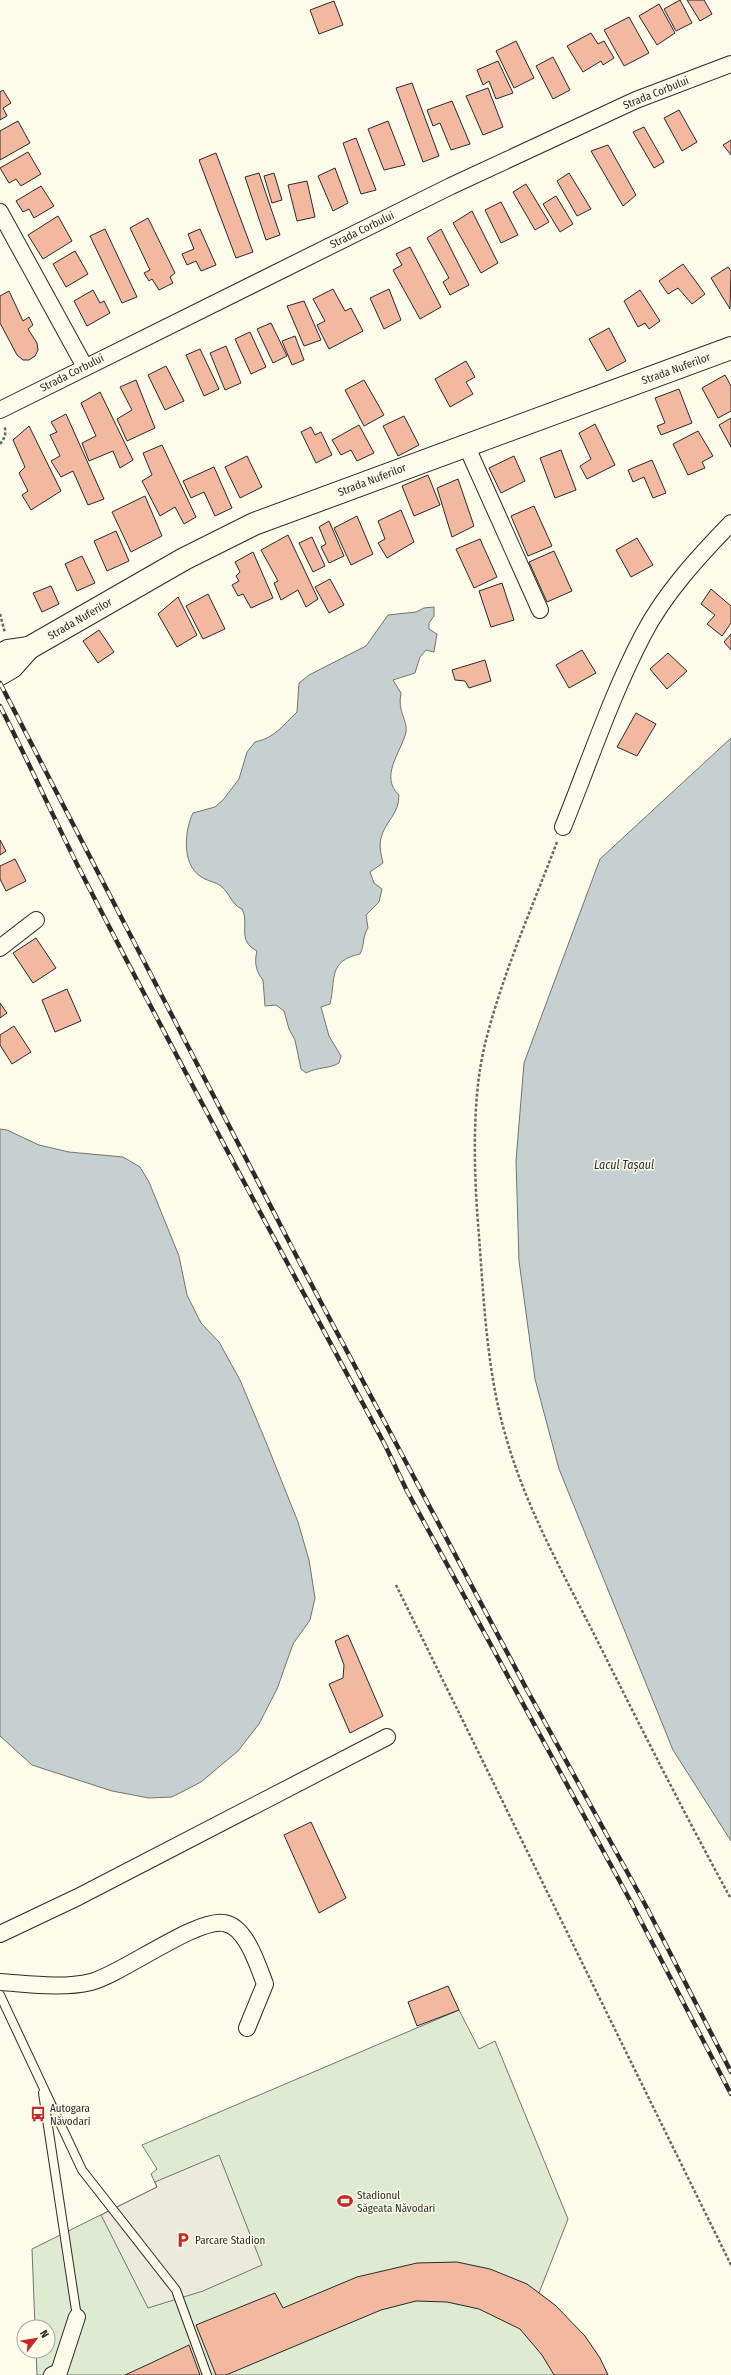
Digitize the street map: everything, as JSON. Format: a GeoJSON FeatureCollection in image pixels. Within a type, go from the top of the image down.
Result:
{"type":"FeatureCollection","features":[{"type":"Feature","properties":{"kind":"street","name":"Strada Corbului"},"geometry":{"type":"LineString","coordinates":[[0,410],[85,366],[451,186],[636,100],[731,64]]}},
{"type":"Feature","properties":{"kind":"street"},"geometry":{"type":"LineString","coordinates":[[0,212],[85,366]]}},
{"type":"Feature","properties":{"kind":"street","name":"Strada Nuferilor"},"geometry":{"type":"LineString","coordinates":[[0,674],[12,667],[28,648],[184,559],[254,524],[731,348]]}},
{"type":"Feature","properties":{"kind":"street"},"geometry":{"type":"LineString","coordinates":[[466,445],[540,610]]}},
{"type":"Feature","properties":{"kind":"street"},"geometry":{"type":"LineString","coordinates":[[563,827],[643,634],[663,602],[731,523]]}},
{"type":"Feature","properties":{"kind":"street","name":"Strada Nuferilor"},"geometry":{"type":"LineString","coordinates":[[0,656],[8,651],[28,648]]}},
{"type":"Feature","properties":{"kind":"street"},"geometry":{"type":"LineString","coordinates":[[0,948],[36,920]]}},
{"type":"Feature","properties":{"kind":"street"},"geometry":{"type":"LineString","coordinates":[[0,1934],[78,1897],[387,1736]]}},
{"type":"Feature","properties":{"kind":"street"},"geometry":{"type":"LineString","coordinates":[[0,1982],[69,1985],[92,1982],[186,1934],[210,1924],[225,1922],[238,1931],[248,1945],[265,1984],[247,2028]]}},
{"type":"Feature","properties":{"kind":"street"},"geometry":{"type":"LineString","coordinates":[[52,2375],[59,2372],[77,2317]]}},
{"type":"Feature","properties":{"kind":"lane"},"geometry":{"type":"LineString","coordinates":[[0,1995],[82,2170],[176,2290],[207,2375]]}},
{"type":"Feature","properties":{"kind":"lane"},"geometry":{"type":"LineString","coordinates":[[42,2084],[77,2317]]}},
{"type":"Feature","properties":{"kind":"path"},"geometry":{"type":"LineString","coordinates":[[0,420],[6,430],[0,444]]}},
{"type":"Feature","properties":{"kind":"path"},"geometry":{"type":"LineString","coordinates":[[563,827],[496,1008],[484,1046],[477,1102],[475,1195],[484,1306],[496,1395],[506,1438],[526,1498],[685,1814],[731,1899]]}},
{"type":"Feature","properties":{"kind":"path"},"geometry":{"type":"LineString","coordinates":[[396,1585],[731,2265]]}},
{"type":"Feature","properties":{"kind":"green space","name":"Stadionul Săgeata Năvodari"},"geometry":{"type":"Polygon","coordinates":[[[459,2010],[479,2049],[495,2041],[568,2219],[539,2293],[578,2331],[594,2351],[608,2375],[37,2375],[36,2359],[56,2359],[56,2319],[35,2319],[32,2249],[157,2187],[151,2174],[157,2169],[142,2145],[459,2010]]]}},
{"type":"Feature","properties":{"kind":"shaded area","name":"Parcare Stadion"},"geometry":{"type":"Polygon","coordinates":[[[219,2155],[262,2265],[203,2291],[148,2308],[101,2215],[157,2187],[155,2182],[219,2155]]]}},
{"type":"Feature","properties":{"kind":"water"},"geometry":{"type":"Polygon","coordinates":[[[434,607],[434,616],[429,623],[429,629],[437,634],[434,652],[426,650],[420,657],[415,673],[393,680],[401,693],[400,705],[406,724],[406,732],[391,772],[393,788],[399,795],[397,808],[383,832],[380,841],[383,863],[370,872],[374,883],[382,889],[379,902],[366,915],[368,928],[360,954],[350,957],[338,966],[335,972],[330,1004],[321,1007],[329,1036],[341,1056],[339,1063],[335,1065],[306,1073],[301,1069],[295,1040],[289,1029],[284,1011],[276,1005],[265,1006],[263,980],[256,967],[257,951],[251,947],[245,937],[245,921],[242,909],[233,902],[222,887],[200,876],[190,863],[186,846],[190,820],[193,813],[215,807],[223,800],[239,779],[247,752],[255,742],[273,734],[297,712],[299,683],[309,675],[366,646],[388,615],[416,612],[424,608],[434,607]]]}},
{"type":"Feature","properties":{"kind":"water","name":"Lacul Tașaul"},"geometry":{"type":"Polygon","coordinates":[[[731,738],[731,1841],[673,1750],[559,1469],[535,1379],[519,1261],[516,1161],[524,1063],[600,859],[731,738]]]}},
{"type":"Feature","properties":{"kind":"water"},"geometry":{"type":"Polygon","coordinates":[[[0,1129],[7,1130],[39,1145],[69,1152],[123,1157],[140,1167],[149,1182],[179,1256],[187,1295],[201,1323],[219,1342],[240,1380],[298,1522],[309,1560],[315,1598],[310,1620],[293,1644],[277,1689],[259,1724],[238,1751],[201,1782],[172,1797],[149,1798],[112,1791],[32,1765],[0,1736],[0,1129]]]}},
{"type":"Feature","properties":{"kind":"building"},"geometry":{"type":"Polygon","coordinates":[[[680,0],[692,23],[676,31],[664,9],[680,0]]]}},
{"type":"Feature","properties":{"kind":"building"},"geometry":{"type":"Polygon","coordinates":[[[687,0],[704,0],[712,14],[700,21],[687,0]]]}},
{"type":"Feature","properties":{"kind":"building"},"geometry":{"type":"Polygon","coordinates":[[[334,1],[343,25],[319,34],[310,10],[334,1]]]}},
{"type":"Feature","properties":{"kind":"building"},"geometry":{"type":"Polygon","coordinates":[[[659,4],[675,33],[657,45],[639,16],[659,4]]]}},
{"type":"Feature","properties":{"kind":"building"},"geometry":{"type":"Polygon","coordinates":[[[629,17],[649,53],[624,66],[604,30],[629,17]]]}},
{"type":"Feature","properties":{"kind":"building"},"geometry":{"type":"Polygon","coordinates":[[[591,33],[598,44],[604,41],[614,58],[603,65],[601,61],[583,72],[567,46],[591,33]]]}},
{"type":"Feature","properties":{"kind":"building"},"geometry":{"type":"Polygon","coordinates":[[[516,41],[534,78],[514,88],[496,51],[516,41]]]}},
{"type":"Feature","properties":{"kind":"building"},"geometry":{"type":"Polygon","coordinates":[[[553,57],[570,90],[553,99],[536,66],[553,57]]]}},
{"type":"Feature","properties":{"kind":"building"},"geometry":{"type":"Polygon","coordinates":[[[498,61],[513,93],[496,99],[489,81],[483,85],[477,70],[498,61]]]}},
{"type":"Feature","properties":{"kind":"building"},"geometry":{"type":"Polygon","coordinates":[[[412,83],[439,156],[423,162],[396,88],[412,83]]]}},
{"type":"Feature","properties":{"kind":"building"},"geometry":{"type":"Polygon","coordinates":[[[488,88],[503,127],[483,135],[466,96],[488,88]]]}},
{"type":"Feature","properties":{"kind":"building"},"geometry":{"type":"Polygon","coordinates":[[[3,90],[11,103],[3,108],[7,116],[0,120],[0,92],[3,90]]]}},
{"type":"Feature","properties":{"kind":"building"},"geometry":{"type":"Polygon","coordinates":[[[452,101],[470,144],[451,150],[440,123],[433,126],[427,110],[452,101]]]}},
{"type":"Feature","properties":{"kind":"building"},"geometry":{"type":"Polygon","coordinates":[[[679,110],[697,142],[682,151],[664,118],[679,110]]]}},
{"type":"Feature","properties":{"kind":"building"},"geometry":{"type":"Polygon","coordinates":[[[18,121],[30,143],[0,160],[0,131],[18,121]]]}},
{"type":"Feature","properties":{"kind":"building"},"geometry":{"type":"Polygon","coordinates":[[[388,121],[405,165],[384,170],[368,129],[388,121]]]}},
{"type":"Feature","properties":{"kind":"building"},"geometry":{"type":"Polygon","coordinates":[[[644,127],[664,162],[654,168],[633,132],[644,127]]]}},
{"type":"Feature","properties":{"kind":"building"},"geometry":{"type":"Polygon","coordinates":[[[356,138],[376,190],[361,194],[343,143],[356,138]]]}},
{"type":"Feature","properties":{"kind":"building"},"geometry":{"type":"Polygon","coordinates":[[[731,140],[731,155],[723,145],[731,140]]]}},
{"type":"Feature","properties":{"kind":"building"},"geometry":{"type":"Polygon","coordinates":[[[608,145],[636,195],[623,206],[591,151],[608,145]]]}},
{"type":"Feature","properties":{"kind":"building"},"geometry":{"type":"Polygon","coordinates":[[[28,152],[41,174],[21,186],[16,179],[9,183],[0,168],[28,152]]]}},
{"type":"Feature","properties":{"kind":"building"},"geometry":{"type":"Polygon","coordinates":[[[216,153],[253,252],[236,258],[199,160],[216,153]]]}},
{"type":"Feature","properties":{"kind":"building"},"geometry":{"type":"Polygon","coordinates":[[[335,168],[348,203],[333,211],[318,176],[335,168]]]}},
{"type":"Feature","properties":{"kind":"building"},"geometry":{"type":"Polygon","coordinates":[[[259,173],[280,235],[266,240],[245,177],[259,173]]]}},
{"type":"Feature","properties":{"kind":"building"},"geometry":{"type":"Polygon","coordinates":[[[274,173],[282,200],[272,203],[264,176],[274,173]]]}},
{"type":"Feature","properties":{"kind":"building"},"geometry":{"type":"Polygon","coordinates":[[[569,173],[591,209],[577,216],[557,181],[569,173]]]}},
{"type":"Feature","properties":{"kind":"building"},"geometry":{"type":"Polygon","coordinates":[[[307,181],[315,217],[297,221],[288,185],[307,181]]]}},
{"type":"Feature","properties":{"kind":"building"},"geometry":{"type":"Polygon","coordinates":[[[526,184],[549,222],[535,230],[513,192],[526,184]]]}},
{"type":"Feature","properties":{"kind":"building"},"geometry":{"type":"Polygon","coordinates":[[[41,186],[54,206],[34,218],[29,209],[23,212],[16,201],[41,186]]]}},
{"type":"Feature","properties":{"kind":"building"},"geometry":{"type":"Polygon","coordinates":[[[556,196],[573,224],[560,232],[543,204],[556,196]]]}},
{"type":"Feature","properties":{"kind":"building"},"geometry":{"type":"Polygon","coordinates":[[[501,202],[518,235],[501,243],[485,210],[501,202]]]}},
{"type":"Feature","properties":{"kind":"building"},"geometry":{"type":"Polygon","coordinates":[[[472,211],[498,263],[481,273],[453,223],[472,211]]]}},
{"type":"Feature","properties":{"kind":"building"},"geometry":{"type":"Polygon","coordinates":[[[58,216],[72,241],[43,259],[28,235],[58,216]]]}},
{"type":"Feature","properties":{"kind":"building"},"geometry":{"type":"Polygon","coordinates":[[[148,218],[175,273],[170,277],[173,283],[159,290],[152,279],[149,281],[144,273],[150,270],[130,228],[148,218]]]}},
{"type":"Feature","properties":{"kind":"building"},"geometry":{"type":"Polygon","coordinates":[[[105,229],[137,297],[122,303],[90,236],[105,229]]]}},
{"type":"Feature","properties":{"kind":"building"},"geometry":{"type":"Polygon","coordinates":[[[200,229],[216,265],[201,271],[196,261],[187,265],[182,254],[194,249],[188,234],[200,229]]]}},
{"type":"Feature","properties":{"kind":"building"},"geometry":{"type":"Polygon","coordinates":[[[441,229],[469,285],[450,295],[443,282],[449,278],[427,238],[441,229]]]}},
{"type":"Feature","properties":{"kind":"building"},"geometry":{"type":"Polygon","coordinates":[[[410,247],[441,307],[420,319],[393,270],[402,265],[396,254],[410,247]]]}},
{"type":"Feature","properties":{"kind":"building"},"geometry":{"type":"Polygon","coordinates":[[[75,251],[88,274],[66,287],[53,264],[75,251]]]}},
{"type":"Feature","properties":{"kind":"building"},"geometry":{"type":"Polygon","coordinates":[[[683,264],[705,294],[692,304],[678,288],[668,294],[659,281],[683,264]]]}},
{"type":"Feature","properties":{"kind":"building"},"geometry":{"type":"Polygon","coordinates":[[[728,267],[731,271],[730,309],[711,278],[728,267]]]}},
{"type":"Feature","properties":{"kind":"building"},"geometry":{"type":"Polygon","coordinates":[[[333,289],[345,311],[351,308],[363,331],[329,349],[317,325],[325,321],[313,299],[333,289]]]}},
{"type":"Feature","properties":{"kind":"building"},"geometry":{"type":"Polygon","coordinates":[[[389,289],[401,320],[384,329],[370,298],[389,289]]]}},
{"type":"Feature","properties":{"kind":"building"},"geometry":{"type":"Polygon","coordinates":[[[93,290],[100,303],[104,301],[110,313],[87,326],[74,301],[93,290]]]}},
{"type":"Feature","properties":{"kind":"building"},"geometry":{"type":"Polygon","coordinates":[[[640,290],[660,321],[649,329],[645,323],[638,327],[624,301],[640,290]]]}},
{"type":"Feature","properties":{"kind":"building"},"geometry":{"type":"Polygon","coordinates":[[[9,291],[23,321],[29,317],[33,325],[28,329],[37,343],[38,350],[35,356],[29,360],[23,360],[17,355],[0,323],[0,296],[9,291]]]}},
{"type":"Feature","properties":{"kind":"building"},"geometry":{"type":"Polygon","coordinates":[[[304,301],[321,340],[304,346],[287,306],[304,301]]]}},
{"type":"Feature","properties":{"kind":"building"},"geometry":{"type":"Polygon","coordinates":[[[271,323],[287,356],[273,363],[257,329],[271,323]]]}},
{"type":"Feature","properties":{"kind":"building"},"geometry":{"type":"Polygon","coordinates":[[[609,328],[626,361],[607,371],[589,339],[609,328]]]}},
{"type":"Feature","properties":{"kind":"building"},"geometry":{"type":"Polygon","coordinates":[[[250,332],[266,367],[251,374],[235,339],[250,332]]]}},
{"type":"Feature","properties":{"kind":"building"},"geometry":{"type":"Polygon","coordinates":[[[295,336],[304,360],[292,365],[282,341],[295,336]]]}},
{"type":"Feature","properties":{"kind":"building"},"geometry":{"type":"Polygon","coordinates":[[[226,346],[241,383],[225,390],[210,353],[226,346]]]}},
{"type":"Feature","properties":{"kind":"building"},"geometry":{"type":"Polygon","coordinates":[[[200,349],[219,389],[204,396],[186,355],[200,349]]]}},
{"type":"Feature","properties":{"kind":"building"},"geometry":{"type":"Polygon","coordinates":[[[466,361],[475,377],[466,382],[473,394],[450,407],[435,379],[466,361]]]}},
{"type":"Feature","properties":{"kind":"building"},"geometry":{"type":"Polygon","coordinates":[[[166,366],[184,401],[165,410],[148,375],[166,366]]]}},
{"type":"Feature","properties":{"kind":"building"},"geometry":{"type":"Polygon","coordinates":[[[725,375],[731,386],[731,411],[718,418],[702,388],[725,375]]]}},
{"type":"Feature","properties":{"kind":"building"},"geometry":{"type":"Polygon","coordinates":[[[136,380],[155,428],[127,441],[117,419],[132,410],[120,387],[136,380]]]}},
{"type":"Feature","properties":{"kind":"building"},"geometry":{"type":"Polygon","coordinates":[[[364,380],[384,415],[364,426],[345,390],[364,380]]]}},
{"type":"Feature","properties":{"kind":"building"},"geometry":{"type":"Polygon","coordinates":[[[679,389],[692,423],[661,435],[657,426],[665,423],[655,398],[679,389]]]}},
{"type":"Feature","properties":{"kind":"building"},"geometry":{"type":"Polygon","coordinates":[[[100,392],[133,460],[120,468],[113,451],[89,461],[82,443],[96,436],[81,403],[100,392]]]}},
{"type":"Feature","properties":{"kind":"building"},"geometry":{"type":"Polygon","coordinates":[[[66,414],[104,499],[88,505],[73,471],[61,477],[51,461],[60,456],[50,435],[57,432],[51,422],[66,414]]]}},
{"type":"Feature","properties":{"kind":"building"},"geometry":{"type":"Polygon","coordinates":[[[404,416],[419,445],[398,456],[383,426],[404,416]]]}},
{"type":"Feature","properties":{"kind":"building"},"geometry":{"type":"Polygon","coordinates":[[[731,418],[731,447],[719,425],[731,418]]]}},
{"type":"Feature","properties":{"kind":"building"},"geometry":{"type":"Polygon","coordinates":[[[595,424],[615,465],[587,479],[580,466],[591,459],[579,433],[595,424]]]}},
{"type":"Feature","properties":{"kind":"building"},"geometry":{"type":"Polygon","coordinates":[[[359,425],[374,453],[357,461],[351,450],[341,455],[332,440],[359,425]]]}},
{"type":"Feature","properties":{"kind":"building"},"geometry":{"type":"Polygon","coordinates":[[[29,426],[61,491],[31,510],[22,495],[28,491],[19,473],[25,467],[13,440],[29,426]]]}},
{"type":"Feature","properties":{"kind":"building"},"geometry":{"type":"Polygon","coordinates":[[[311,427],[315,435],[321,432],[332,455],[316,463],[301,432],[311,427]]]}},
{"type":"Feature","properties":{"kind":"building"},"geometry":{"type":"Polygon","coordinates":[[[698,431],[713,456],[702,462],[705,468],[688,475],[673,444],[698,431]]]}},
{"type":"Feature","properties":{"kind":"building"},"geometry":{"type":"Polygon","coordinates":[[[162,445],[196,517],[184,524],[175,507],[160,516],[142,481],[152,475],[143,453],[162,445]]]}},
{"type":"Feature","properties":{"kind":"building"},"geometry":{"type":"Polygon","coordinates":[[[561,450],[576,490],[555,498],[540,458],[561,450]]]}},
{"type":"Feature","properties":{"kind":"building"},"geometry":{"type":"Polygon","coordinates":[[[247,456],[262,487],[240,498],[225,467],[247,456]]]}},
{"type":"Feature","properties":{"kind":"building"},"geometry":{"type":"Polygon","coordinates":[[[514,456],[525,481],[501,493],[489,468],[514,456]]]}},
{"type":"Feature","properties":{"kind":"building"},"geometry":{"type":"Polygon","coordinates":[[[652,460],[666,493],[653,498],[644,477],[633,482],[628,470],[652,460]]]}},
{"type":"Feature","properties":{"kind":"building"},"geometry":{"type":"Polygon","coordinates":[[[214,467],[232,508],[215,516],[204,492],[191,498],[183,481],[214,467]]]}},
{"type":"Feature","properties":{"kind":"building"},"geometry":{"type":"Polygon","coordinates":[[[428,475],[440,505],[414,516],[402,486],[428,475]]]}},
{"type":"Feature","properties":{"kind":"building"},"geometry":{"type":"Polygon","coordinates":[[[458,479],[474,526],[452,537],[437,488],[458,479]]]}},
{"type":"Feature","properties":{"kind":"building"},"geometry":{"type":"Polygon","coordinates":[[[145,496],[162,536],[131,552],[112,512],[145,496]]]}},
{"type":"Feature","properties":{"kind":"building"},"geometry":{"type":"Polygon","coordinates":[[[534,506],[552,546],[528,556],[511,516],[534,506]]]}},
{"type":"Feature","properties":{"kind":"building"},"geometry":{"type":"Polygon","coordinates":[[[401,510],[414,542],[387,558],[378,543],[385,539],[378,521],[401,510]]]}},
{"type":"Feature","properties":{"kind":"building"},"geometry":{"type":"Polygon","coordinates":[[[357,516],[373,554],[351,565],[334,528],[357,516]]]}},
{"type":"Feature","properties":{"kind":"building"},"geometry":{"type":"Polygon","coordinates":[[[329,521],[344,556],[329,563],[321,547],[326,544],[319,527],[329,521]]]}},
{"type":"Feature","properties":{"kind":"building"},"geometry":{"type":"Polygon","coordinates":[[[116,531],[129,561],[107,571],[94,541],[116,531]]]}},
{"type":"Feature","properties":{"kind":"building"},"geometry":{"type":"Polygon","coordinates":[[[288,535],[318,599],[306,607],[298,590],[281,600],[274,583],[278,581],[261,550],[288,535]]]}},
{"type":"Feature","properties":{"kind":"building"},"geometry":{"type":"Polygon","coordinates":[[[312,537],[325,566],[313,572],[299,543],[312,537]]]}},
{"type":"Feature","properties":{"kind":"building"},"geometry":{"type":"Polygon","coordinates":[[[637,538],[653,565],[631,577],[616,550],[637,538]]]}},
{"type":"Feature","properties":{"kind":"building"},"geometry":{"type":"Polygon","coordinates":[[[480,539],[497,577],[474,588],[456,549],[480,539]]]}},
{"type":"Feature","properties":{"kind":"building"},"geometry":{"type":"Polygon","coordinates":[[[554,551],[572,591],[547,602],[529,562],[554,551]]]}},
{"type":"Feature","properties":{"kind":"building"},"geometry":{"type":"Polygon","coordinates":[[[253,552],[273,598],[251,608],[243,594],[238,596],[232,585],[239,581],[236,576],[240,572],[235,562],[253,552]]]}},
{"type":"Feature","properties":{"kind":"building"},"geometry":{"type":"Polygon","coordinates":[[[82,556],[95,583],[77,591],[65,564],[82,556]]]}},
{"type":"Feature","properties":{"kind":"building"},"geometry":{"type":"Polygon","coordinates":[[[330,579],[344,605],[329,613],[315,587],[330,579]]]}},
{"type":"Feature","properties":{"kind":"building"},"geometry":{"type":"Polygon","coordinates":[[[502,583],[514,620],[491,627],[479,591],[502,583]]]}},
{"type":"Feature","properties":{"kind":"building"},"geometry":{"type":"Polygon","coordinates":[[[51,586],[59,604],[42,612],[33,593],[51,586]]]}},
{"type":"Feature","properties":{"kind":"building"},"geometry":{"type":"Polygon","coordinates":[[[711,589],[731,606],[731,623],[722,636],[707,624],[715,615],[701,604],[711,589]]]}},
{"type":"Feature","properties":{"kind":"building"},"geometry":{"type":"Polygon","coordinates":[[[208,594],[225,629],[203,639],[186,606],[208,594]]]}},
{"type":"Feature","properties":{"kind":"building"},"geometry":{"type":"Polygon","coordinates":[[[178,597],[197,635],[177,647],[158,614],[178,597]]]}},
{"type":"Feature","properties":{"kind":"building"},"geometry":{"type":"Polygon","coordinates":[[[99,630],[114,652],[98,663],[83,641],[99,630]]]}},
{"type":"Feature","properties":{"kind":"building"},"geometry":{"type":"Polygon","coordinates":[[[731,634],[731,650],[724,642],[731,634]]]}},
{"type":"Feature","properties":{"kind":"building"},"geometry":{"type":"Polygon","coordinates":[[[582,650],[596,673],[569,688],[556,665],[582,650]]]}},
{"type":"Feature","properties":{"kind":"building"},"geometry":{"type":"Polygon","coordinates":[[[668,653],[687,671],[667,689],[650,669],[668,653]]]}},
{"type":"Feature","properties":{"kind":"building"},"geometry":{"type":"Polygon","coordinates":[[[485,660],[491,681],[469,688],[465,681],[455,680],[452,670],[485,660]]]}},
{"type":"Feature","properties":{"kind":"building"},"geometry":{"type":"Polygon","coordinates":[[[636,713],[656,724],[637,756],[617,747],[636,713]]]}},
{"type":"Feature","properties":{"kind":"building"},"geometry":{"type":"Polygon","coordinates":[[[0,840],[6,851],[0,855],[0,840]]]}},
{"type":"Feature","properties":{"kind":"building"},"geometry":{"type":"Polygon","coordinates":[[[15,859],[26,881],[6,891],[0,879],[0,866],[15,859]]]}},
{"type":"Feature","properties":{"kind":"building"},"geometry":{"type":"Polygon","coordinates":[[[36,938],[56,968],[33,983],[13,953],[36,938]]]}},
{"type":"Feature","properties":{"kind":"building"},"geometry":{"type":"Polygon","coordinates":[[[67,989],[81,1021],[55,1032],[42,1000],[67,989]]]}},
{"type":"Feature","properties":{"kind":"building"},"geometry":{"type":"Polygon","coordinates":[[[0,1003],[7,1013],[0,1018],[0,1003]]]}},
{"type":"Feature","properties":{"kind":"building"},"geometry":{"type":"Polygon","coordinates":[[[14,1026],[31,1052],[12,1064],[0,1045],[0,1035],[14,1026]]]}},
{"type":"Feature","properties":{"kind":"building"},"geometry":{"type":"Polygon","coordinates":[[[348,1635],[383,1716],[350,1733],[329,1684],[343,1678],[344,1665],[335,1641],[348,1635]]]}},
{"type":"Feature","properties":{"kind":"building"},"geometry":{"type":"Polygon","coordinates":[[[311,1822],[346,1898],[319,1913],[284,1835],[311,1822]]]}},
{"type":"Feature","properties":{"kind":"building"},"geometry":{"type":"Polygon","coordinates":[[[448,1986],[459,2010],[417,2026],[408,2002],[448,1986]]]}},
{"type":"Feature","properties":{"kind":"building"},"geometry":{"type":"Polygon","coordinates":[[[457,2262],[490,2269],[527,2284],[555,2305],[585,2336],[600,2358],[608,2375],[554,2375],[542,2355],[520,2329],[479,2309],[447,2302],[416,2301],[381,2310],[226,2375],[216,2375],[196,2325],[275,2293],[283,2308],[357,2277],[417,2263],[457,2262]]]}},
{"type":"Feature","properties":{"kind":"building"},"geometry":{"type":"Polygon","coordinates":[[[189,2345],[200,2375],[125,2375],[149,2364],[189,2345]]]}},
{"type":"Feature","properties":{"kind":"railway"},"geometry":{"type":"LineString","coordinates":[[0,683],[299,1261],[526,1688],[647,1908],[731,2072]]}},
{"type":"Feature","properties":{"kind":"railway"},"geometry":{"type":"LineString","coordinates":[[0,706],[81,872],[156,1016],[385,1445],[407,1491],[631,1902],[731,2094]]}},
{"type":"Feature","properties":{"kind":"place","name":"Autogara Năvodari"},"geometry":{"type":"Point","coordinates":[38,2114]}},
{"type":"Feature","properties":{"kind":"place","name":"Stadionul Săgeata Năvodari"},"geometry":{"type":"Point","coordinates":[345,2201]}},
{"type":"Feature","properties":{"kind":"place","name":"Parcare Stadion"},"geometry":{"type":"Point","coordinates":[183,2240]}}]}
